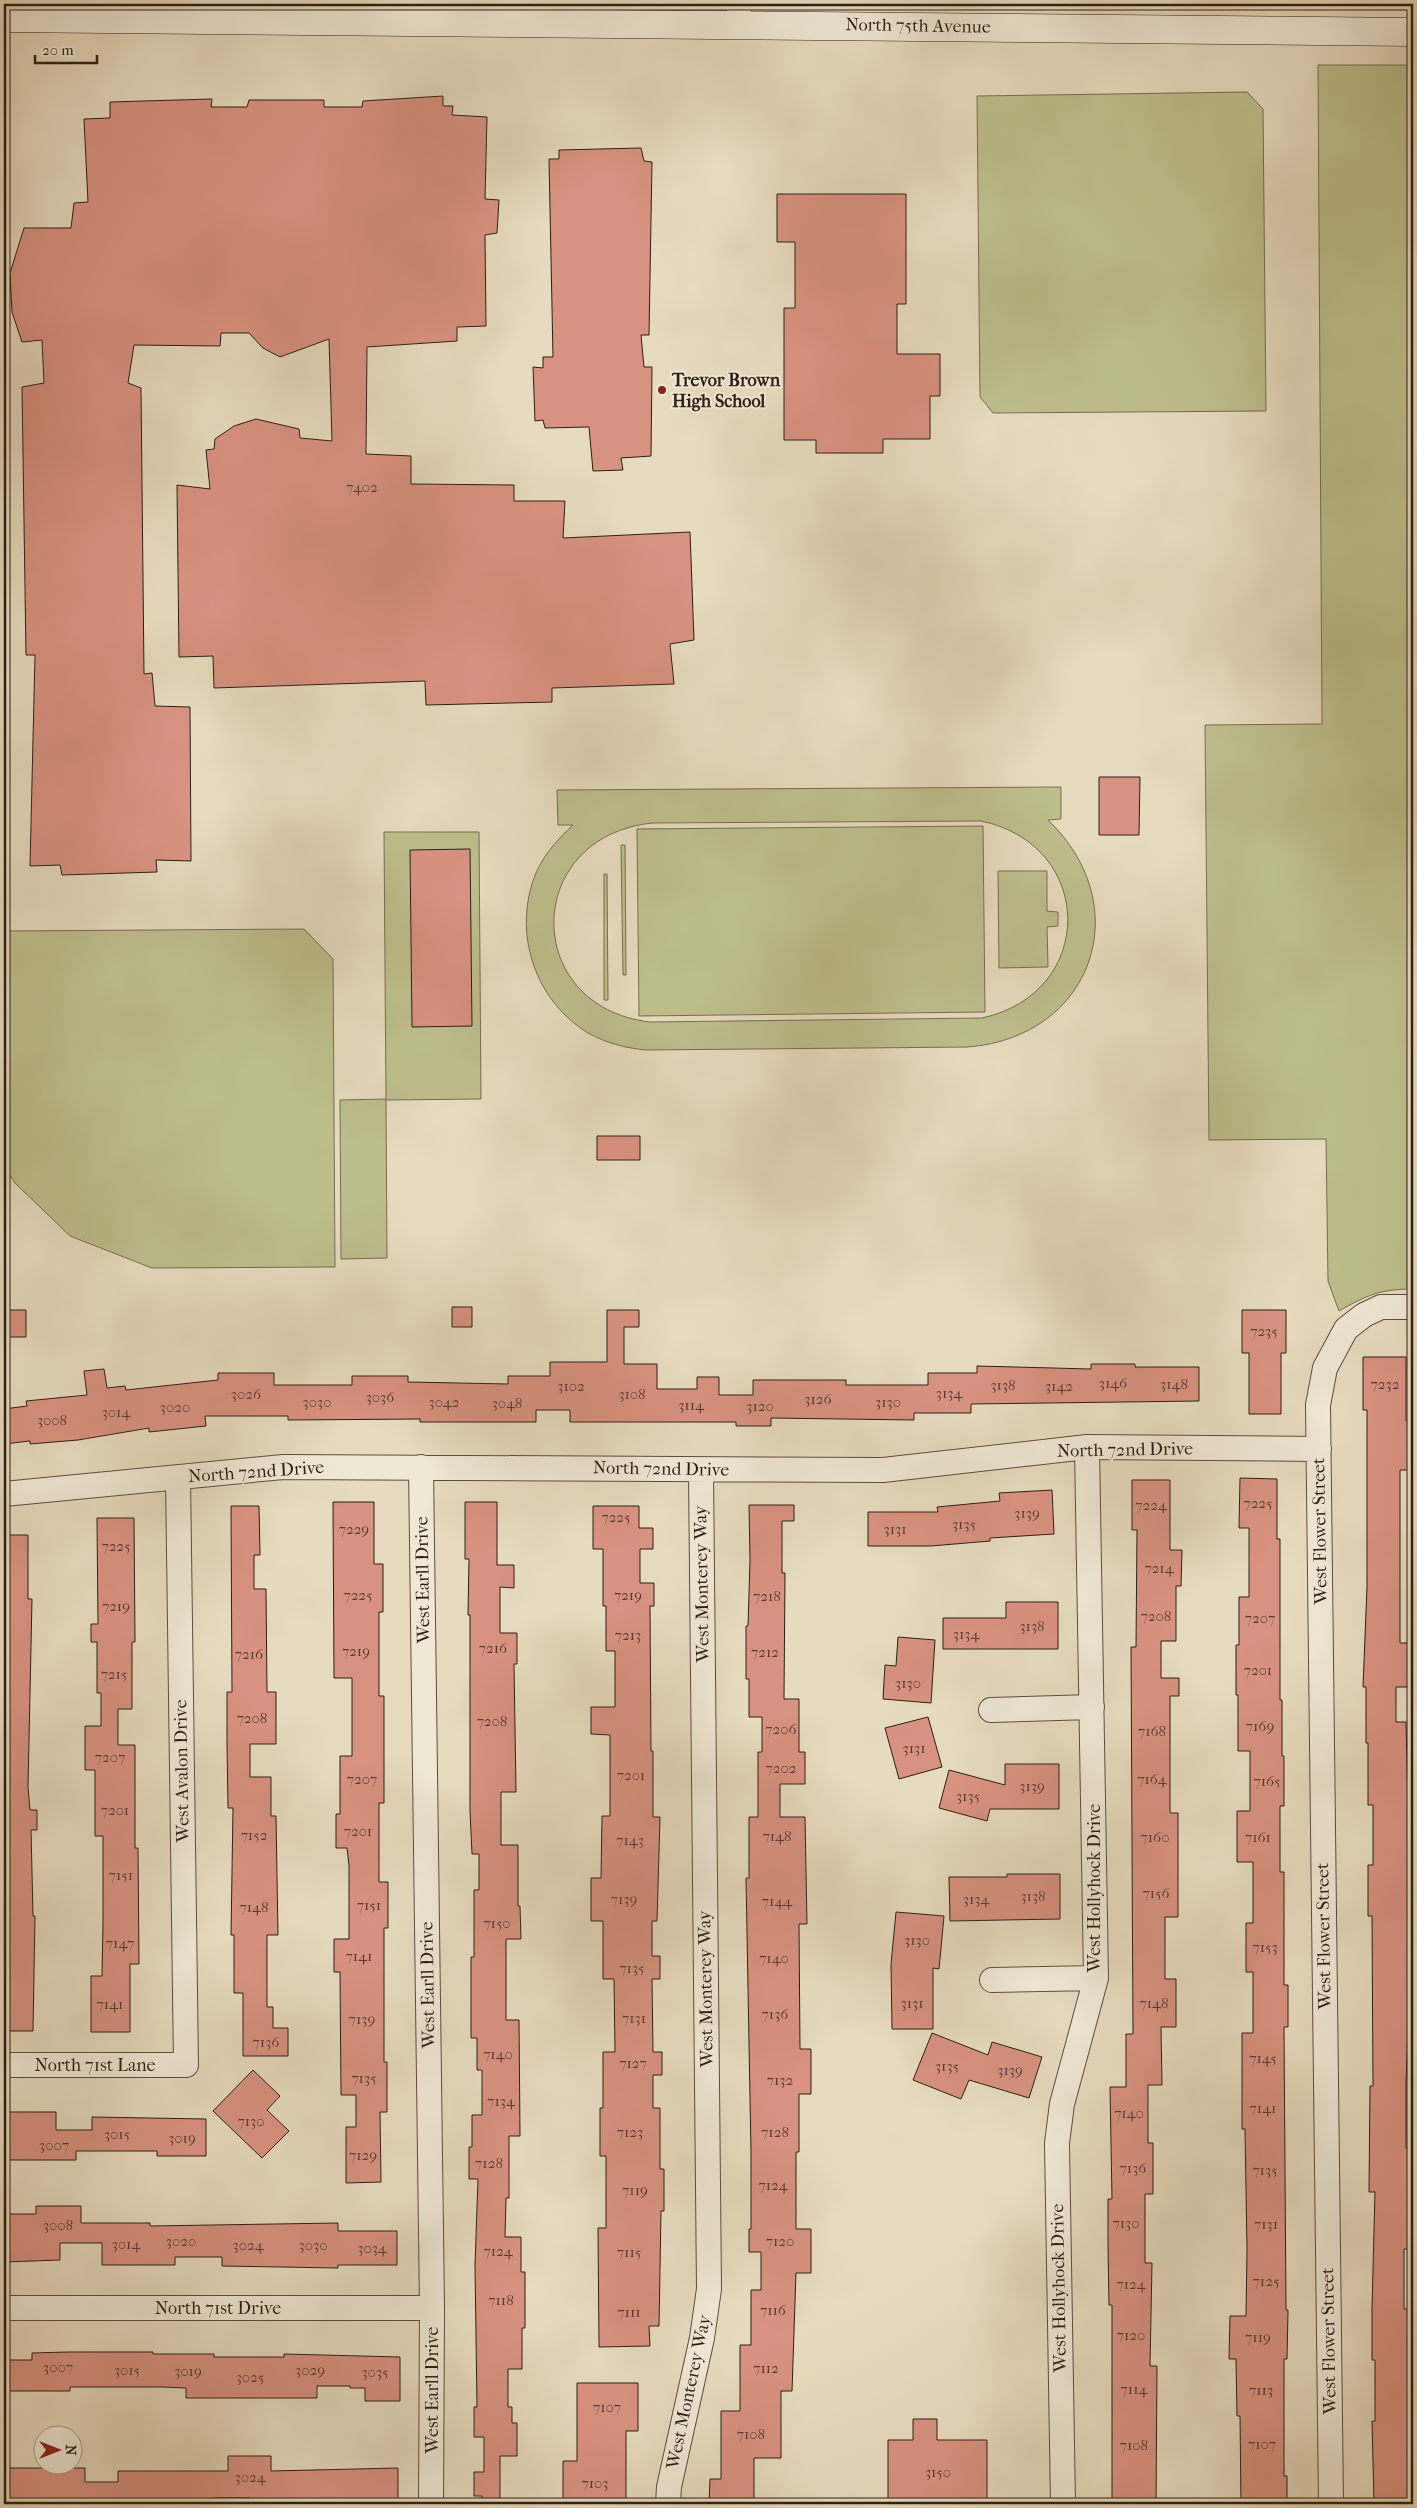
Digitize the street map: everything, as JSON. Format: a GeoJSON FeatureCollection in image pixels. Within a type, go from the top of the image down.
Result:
{"type":"FeatureCollection","features":[{"type":"Feature","properties":{"kind":"main road","name":"North 75th Avenue"},"geometry":{"type":"LineString","coordinates":[[4,18],[49,11],[738,14],[1413,32]]}},
{"type":"Feature","properties":{"kind":"street","name":"West Flower Street"},"geometry":{"type":"LineString","coordinates":[[1330,2504],[1318,1405],[1325,1368],[1346,1329],[1364,1314],[1381,1307],[1413,1307]]}},
{"type":"Feature","properties":{"kind":"street","name":"North 72nd Drive"},"geometry":{"type":"LineString","coordinates":[[4,1494],[283,1467],[883,1470],[1087,1447],[1319,1449]]}},
{"type":"Feature","properties":{"kind":"street","name":"West Hollyhock Drive"},"geometry":{"type":"LineString","coordinates":[[1063,2504],[1057,2143],[1062,2104],[1096,1978],[1087,1447]]}},
{"type":"Feature","properties":{"kind":"street","name":"West Earll Drive"},"geometry":{"type":"LineString","coordinates":[[422,1467],[432,2308],[431,2504]]}},
{"type":"Feature","properties":{"kind":"street","name":"West Monterey Way"},"geometry":{"type":"LineString","coordinates":[[668,2504],[669,2487],[702,2338],[709,2289],[701,1470]]}},
{"type":"Feature","properties":{"kind":"street","name":"West Avalon Drive"},"geometry":{"type":"LineString","coordinates":[[178,1477],[186,2065]]}},
{"type":"Feature","properties":{"kind":"street"},"geometry":{"type":"LineString","coordinates":[[991,1710],[1092,1707]]}},
{"type":"Feature","properties":{"kind":"street"},"geometry":{"type":"LineString","coordinates":[[992,1980],[1096,1978]]}},
{"type":"Feature","properties":{"kind":"street","name":"North 71st Lane"},"geometry":{"type":"LineString","coordinates":[[4,2065],[186,2065]]}},
{"type":"Feature","properties":{"kind":"street","name":"North 71st Drive"},"geometry":{"type":"LineString","coordinates":[[4,2308],[432,2308]]}},
{"type":"Feature","properties":{"kind":"green space"},"geometry":{"type":"Polygon","coordinates":[[[1318,65],[1413,65],[1413,1289],[1392,1290],[1374,1294],[1339,1311],[1328,1281],[1326,1139],[1209,1140],[1205,725],[1322,724],[1318,65]]]}},
{"type":"Feature","properties":{"kind":"green space"},"geometry":{"type":"Polygon","coordinates":[[[1247,92],[1263,109],[1266,411],[993,413],[980,397],[977,96],[1247,92]]]}},
{"type":"Feature","properties":{"kind":"green space"},"geometry":{"type":"Polygon","coordinates":[[[1061,787],[1061,819],[1048,820],[1076,854],[1091,890],[1095,927],[1089,962],[1072,993],[1046,1019],[1011,1038],[968,1047],[646,1050],[609,1042],[588,1033],[569,1019],[554,1002],[541,983],[533,962],[528,940],[526,918],[529,895],[536,873],[552,847],[573,825],[558,825],[557,790],[1061,787]],[[981,821],[652,823],[609,835],[579,858],[560,888],[554,922],[560,956],[578,987],[608,1010],[650,1022],[982,1018],[1020,1003],[1047,980],[1063,951],[1068,919],[1062,887],[1046,858],[1019,835],[981,821]]]}},
{"type":"Feature","properties":{"kind":"green space"},"geometry":{"type":"Polygon","coordinates":[[[983,826],[985,1012],[639,1016],[637,829],[983,826]]]}},
{"type":"Feature","properties":{"kind":"green space"},"geometry":{"type":"Polygon","coordinates":[[[384,832],[479,832],[481,1099],[386,1100],[387,1258],[341,1259],[340,1100],[386,1099],[384,832]]]}},
{"type":"Feature","properties":{"kind":"green space"},"geometry":{"type":"Polygon","coordinates":[[[621,845],[625,845],[626,975],[623,975],[621,845]]]}},
{"type":"Feature","properties":{"kind":"green space"},"geometry":{"type":"Polygon","coordinates":[[[998,871],[1047,871],[1047,911],[1058,912],[1058,926],[1047,927],[1048,967],[999,968],[998,871]]]}},
{"type":"Feature","properties":{"kind":"green space"},"geometry":{"type":"Polygon","coordinates":[[[604,874],[607,874],[608,1000],[604,1000],[604,874]]]}},
{"type":"Feature","properties":{"kind":"green space"},"geometry":{"type":"Polygon","coordinates":[[[304,929],[333,959],[335,1267],[152,1268],[70,1236],[15,1183],[4,1166],[4,931],[304,929]]]}},
{"type":"Feature","properties":{"kind":"building"},"geometry":{"type":"Polygon","coordinates":[[[443,96],[443,106],[453,106],[452,115],[487,117],[485,199],[499,200],[497,233],[485,235],[486,326],[457,327],[457,341],[367,347],[366,454],[411,456],[411,484],[514,485],[514,501],[565,501],[563,538],[690,532],[694,640],[670,644],[674,684],[552,688],[552,702],[426,705],[425,681],[214,688],[213,656],[179,657],[177,485],[210,489],[206,450],[214,449],[215,439],[234,426],[256,419],[299,429],[300,438],[332,441],[329,339],[280,357],[263,348],[249,333],[221,333],[220,346],[134,345],[128,383],[141,388],[144,674],[152,673],[155,706],[190,707],[191,861],[156,860],[157,872],[62,875],[60,865],[30,866],[35,655],[26,655],[22,387],[44,383],[42,340],[22,342],[12,312],[10,273],[24,228],[71,228],[74,203],[88,202],[84,119],[110,118],[110,102],[212,99],[211,107],[247,107],[249,100],[324,100],[324,107],[362,107],[363,101],[443,96]]]}},
{"type":"Feature","properties":{"kind":"building"},"geometry":{"type":"Polygon","coordinates":[[[641,148],[644,161],[652,162],[649,335],[641,335],[644,367],[652,367],[651,456],[621,458],[623,470],[593,471],[589,427],[545,428],[543,420],[535,421],[533,367],[543,368],[543,357],[553,357],[549,159],[559,159],[559,150],[641,148]]]}},
{"type":"Feature","properties":{"kind":"building"},"geometry":{"type":"Polygon","coordinates":[[[777,194],[906,194],[906,304],[897,304],[897,354],[940,354],[940,396],[930,396],[930,439],[883,439],[883,453],[816,453],[816,440],[784,440],[784,308],[795,308],[795,242],[777,242],[777,194]]]}},
{"type":"Feature","properties":{"kind":"building"},"geometry":{"type":"Polygon","coordinates":[[[1099,777],[1140,777],[1139,835],[1099,835],[1099,777]]]}},
{"type":"Feature","properties":{"kind":"building"},"geometry":{"type":"Polygon","coordinates":[[[470,849],[472,1026],[412,1027],[410,850],[470,849]]]}},
{"type":"Feature","properties":{"kind":"building"},"geometry":{"type":"Polygon","coordinates":[[[597,1136],[640,1136],[640,1160],[597,1160],[597,1136]]]}},
{"type":"Feature","properties":{"kind":"building"},"geometry":{"type":"Polygon","coordinates":[[[452,1307],[472,1307],[472,1327],[452,1327],[452,1307]]]}},
{"type":"Feature","properties":{"kind":"building"},"geometry":{"type":"Polygon","coordinates":[[[4,1310],[26,1310],[26,1337],[4,1337],[4,1310]]]}},
{"type":"Feature","properties":{"kind":"building"},"geometry":{"type":"Polygon","coordinates":[[[607,1310],[639,1310],[639,1327],[624,1327],[624,1364],[657,1364],[657,1389],[697,1389],[697,1377],[719,1377],[719,1395],[753,1395],[753,1380],[846,1380],[846,1385],[928,1385],[928,1373],[977,1373],[977,1366],[1091,1369],[1091,1364],[1135,1364],[1135,1367],[1199,1367],[1199,1401],[971,1404],[971,1413],[914,1413],[914,1420],[771,1418],[771,1426],[736,1426],[736,1422],[570,1422],[570,1410],[536,1410],[536,1422],[420,1422],[420,1419],[288,1420],[288,1416],[205,1416],[206,1426],[149,1432],[149,1428],[78,1440],[30,1444],[30,1441],[4,1444],[4,1409],[27,1406],[26,1401],[87,1395],[84,1371],[104,1369],[107,1388],[125,1386],[126,1390],[218,1380],[218,1373],[274,1373],[274,1385],[352,1385],[352,1376],[408,1376],[408,1382],[508,1384],[508,1376],[550,1376],[550,1362],[607,1362],[607,1310]]]}},
{"type":"Feature","properties":{"kind":"building"},"geometry":{"type":"Polygon","coordinates":[[[1242,1310],[1286,1310],[1286,1353],[1281,1353],[1281,1414],[1249,1414],[1249,1353],[1242,1353],[1242,1310]]]}},
{"type":"Feature","properties":{"kind":"building"},"geometry":{"type":"Polygon","coordinates":[[[1363,1357],[1406,1357],[1406,1421],[1411,1421],[1411,1470],[1400,1470],[1400,1643],[1413,1643],[1413,1687],[1396,1687],[1396,1722],[1406,1722],[1408,1810],[1413,1810],[1413,1858],[1409,1858],[1411,2027],[1408,2027],[1406,2148],[1409,2148],[1409,2199],[1413,2199],[1413,2249],[1404,2249],[1404,2309],[1410,2309],[1410,2364],[1413,2364],[1413,2415],[1411,2415],[1413,2504],[1374,2504],[1372,2421],[1375,2421],[1375,2360],[1372,2360],[1372,2309],[1375,2192],[1369,2192],[1370,2086],[1373,2086],[1372,1916],[1368,1916],[1368,1865],[1373,1865],[1373,1805],[1368,1805],[1366,1687],[1363,1687],[1367,1587],[1367,1410],[1363,1410],[1363,1357]]]}},
{"type":"Feature","properties":{"kind":"building"},"geometry":{"type":"Polygon","coordinates":[[[1240,1478],[1277,1479],[1277,1539],[1280,1539],[1280,1700],[1282,1700],[1284,1806],[1280,1806],[1280,1872],[1284,1872],[1284,1985],[1288,1985],[1288,2027],[1284,2027],[1286,2310],[1288,2310],[1287,2359],[1284,2359],[1284,2476],[1287,2476],[1287,2504],[1241,2504],[1240,2416],[1237,2416],[1236,2359],[1229,2359],[1230,2316],[1246,2316],[1247,2250],[1245,2129],[1242,2129],[1242,2033],[1253,2033],[1253,1972],[1246,1972],[1246,1923],[1253,1923],[1253,1862],[1237,1862],[1237,1811],[1250,1811],[1250,1751],[1238,1751],[1238,1695],[1236,1695],[1236,1645],[1239,1645],[1239,1597],[1249,1597],[1249,1528],[1239,1528],[1240,1478]]]}},
{"type":"Feature","properties":{"kind":"building"},"geometry":{"type":"Polygon","coordinates":[[[1132,1480],[1170,1480],[1170,1550],[1182,1550],[1181,1586],[1176,1586],[1176,1641],[1161,1641],[1161,1678],[1179,1678],[1179,1696],[1170,1696],[1170,1813],[1178,1813],[1178,1917],[1165,1917],[1165,1979],[1176,1979],[1176,2027],[1161,2027],[1162,2085],[1148,2085],[1148,2143],[1153,2143],[1153,2194],[1145,2194],[1145,2263],[1152,2263],[1150,2366],[1157,2366],[1156,2504],[1112,2504],[1112,2305],[1109,2305],[1108,2246],[1108,2199],[1112,2199],[1110,2087],[1126,2087],[1126,2034],[1133,2034],[1131,1647],[1136,1647],[1137,1530],[1132,1530],[1132,1480]]]}},
{"type":"Feature","properties":{"kind":"building"},"geometry":{"type":"Polygon","coordinates":[[[1052,1490],[1054,1534],[990,1538],[990,1541],[931,1546],[868,1546],[868,1512],[938,1512],[937,1507],[1000,1501],[999,1493],[1052,1490]]]}},
{"type":"Feature","properties":{"kind":"building"},"geometry":{"type":"Polygon","coordinates":[[[333,1502],[374,1502],[374,1564],[383,1564],[383,1612],[379,1612],[379,1696],[384,1696],[384,1803],[379,1803],[379,1882],[388,1882],[388,1928],[384,1928],[384,2062],[387,2062],[387,2112],[380,2112],[381,2182],[346,2183],[346,2127],[356,2127],[356,2095],[341,2095],[340,1972],[334,1972],[334,1939],[349,1939],[349,1865],[347,1848],[336,1848],[336,1814],[340,1814],[340,1756],[352,1756],[352,1678],[334,1678],[333,1502]]]}},
{"type":"Feature","properties":{"kind":"building"},"geometry":{"type":"Polygon","coordinates":[[[465,1502],[497,1502],[497,1565],[514,1565],[514,1588],[500,1587],[500,1633],[517,1633],[517,1664],[514,1664],[516,1792],[501,1792],[501,1845],[518,1845],[518,1906],[520,1906],[521,1939],[506,1939],[506,2020],[519,2020],[520,2136],[509,2136],[509,2198],[506,2198],[505,2237],[521,2237],[521,2272],[525,2272],[525,2328],[522,2328],[522,2369],[508,2369],[508,2407],[512,2407],[512,2423],[517,2423],[517,2456],[500,2456],[500,2504],[482,2504],[482,2496],[474,2496],[474,2472],[484,2472],[484,2437],[474,2437],[474,2407],[477,2407],[475,2265],[478,2179],[469,2179],[469,2147],[472,2147],[472,2115],[482,2115],[482,2070],[477,2070],[477,2038],[471,2038],[471,1957],[474,1957],[474,1890],[479,1890],[479,1854],[472,1854],[470,1811],[470,1615],[468,1615],[469,1559],[465,1559],[465,1502]]]}},
{"type":"Feature","properties":{"kind":"building"},"geometry":{"type":"Polygon","coordinates":[[[749,1505],[794,1505],[794,1521],[782,1521],[782,1573],[785,1573],[784,1699],[799,1699],[799,1752],[805,1752],[805,1784],[780,1784],[780,1817],[805,1817],[807,1924],[799,1924],[800,2049],[811,2049],[811,2094],[799,2094],[799,2152],[796,2152],[796,2229],[811,2229],[811,2273],[796,2273],[792,2391],[781,2391],[781,2458],[754,2458],[754,2504],[709,2504],[710,2479],[721,2479],[721,2411],[740,2411],[740,2345],[751,2345],[751,2290],[761,2290],[761,2252],[749,2252],[749,2229],[751,2229],[751,2152],[746,1878],[749,1878],[749,1817],[758,1817],[758,1752],[762,1752],[762,1717],[749,1717],[749,1679],[746,1679],[746,1626],[748,1626],[750,1560],[749,1505]]]}},
{"type":"Feature","properties":{"kind":"building"},"geometry":{"type":"Polygon","coordinates":[[[231,1506],[259,1506],[260,1555],[254,1555],[254,1589],[266,1589],[267,1692],[276,1692],[276,1744],[250,1744],[250,1777],[271,1777],[271,1816],[276,1816],[278,1935],[267,1935],[267,2007],[273,2007],[273,2028],[288,2028],[288,2056],[243,2056],[243,1993],[234,1993],[234,1935],[231,1935],[233,1808],[228,1808],[227,1744],[227,1692],[232,1692],[231,1506]]]}},
{"type":"Feature","properties":{"kind":"building"},"geometry":{"type":"Polygon","coordinates":[[[593,1506],[639,1506],[639,1528],[653,1528],[653,1549],[640,1549],[640,1583],[654,1583],[654,1606],[650,1606],[651,1751],[653,1751],[653,1817],[660,1817],[657,1921],[652,1921],[652,1956],[660,1956],[660,1979],[652,1979],[653,2052],[662,2052],[662,2075],[653,2075],[653,2108],[660,2108],[660,2169],[664,2169],[664,2211],[661,2211],[659,2326],[649,2326],[650,2346],[599,2347],[598,2228],[606,2228],[606,2156],[600,2156],[600,2108],[603,2108],[603,2052],[615,2052],[614,1979],[603,1979],[603,1921],[591,1921],[591,1878],[601,1878],[602,1816],[610,1816],[610,1735],[591,1734],[591,1707],[615,1707],[615,1651],[606,1651],[606,1606],[603,1606],[603,1549],[593,1549],[593,1506]]]}},
{"type":"Feature","properties":{"kind":"building"},"geometry":{"type":"Polygon","coordinates":[[[97,1518],[134,1518],[135,1642],[132,1642],[132,1709],[118,1709],[118,1745],[135,1745],[135,1848],[138,1848],[139,1964],[130,1964],[130,2032],[91,2032],[91,1976],[102,1976],[103,1922],[103,1836],[95,1836],[95,1770],[85,1770],[85,1726],[101,1726],[101,1693],[97,1693],[97,1642],[91,1642],[91,1624],[98,1624],[97,1518]]]}},
{"type":"Feature","properties":{"kind":"building"},"geometry":{"type":"Polygon","coordinates":[[[4,1535],[28,1535],[28,1599],[32,1599],[28,1787],[30,1810],[37,1810],[37,1830],[31,1830],[33,1916],[35,1916],[33,2031],[4,2031],[4,1535]]]}},
{"type":"Feature","properties":{"kind":"building"},"geometry":{"type":"Polygon","coordinates":[[[1006,1602],[1058,1602],[1058,1649],[943,1649],[943,1618],[1006,1618],[1006,1602]]]}},
{"type":"Feature","properties":{"kind":"building"},"geometry":{"type":"Polygon","coordinates":[[[898,1637],[935,1640],[931,1703],[883,1699],[885,1665],[896,1666],[898,1637]]]}},
{"type":"Feature","properties":{"kind":"building"},"geometry":{"type":"Polygon","coordinates":[[[928,1717],[942,1767],[899,1779],[885,1728],[928,1717]]]}},
{"type":"Feature","properties":{"kind":"building"},"geometry":{"type":"Polygon","coordinates":[[[1005,1764],[1059,1764],[1059,1809],[990,1809],[987,1821],[939,1808],[949,1770],[1005,1785],[1005,1764]]]}},
{"type":"Feature","properties":{"kind":"building"},"geometry":{"type":"Polygon","coordinates":[[[1007,1874],[1060,1874],[1060,1919],[950,1921],[949,1877],[1007,1877],[1007,1874]]]}},
{"type":"Feature","properties":{"kind":"building"},"geometry":{"type":"Polygon","coordinates":[[[896,1912],[944,1916],[939,1969],[933,1968],[933,2029],[892,2029],[891,1964],[896,1912]]]}},
{"type":"Feature","properties":{"kind":"building"},"geometry":{"type":"Polygon","coordinates":[[[932,2033],[988,2055],[992,2042],[1042,2057],[1029,2098],[969,2080],[961,2099],[913,2080],[932,2033]]]}},
{"type":"Feature","properties":{"kind":"building"},"geometry":{"type":"Polygon","coordinates":[[[253,2070],[280,2096],[267,2110],[289,2131],[262,2158],[213,2111],[253,2070]]]}},
{"type":"Feature","properties":{"kind":"building"},"geometry":{"type":"Polygon","coordinates":[[[4,2112],[56,2112],[56,2130],[92,2130],[92,2117],[206,2119],[206,2156],[157,2156],[157,2151],[76,2151],[76,2160],[4,2160],[4,2112]]]}},
{"type":"Feature","properties":{"kind":"building"},"geometry":{"type":"Polygon","coordinates":[[[36,2206],[81,2206],[81,2223],[150,2223],[150,2226],[338,2223],[338,2231],[397,2231],[397,2265],[338,2265],[338,2268],[222,2266],[222,2257],[175,2257],[175,2265],[102,2265],[102,2243],[60,2243],[60,2260],[4,2262],[4,2214],[36,2214],[36,2206]]]}},
{"type":"Feature","properties":{"kind":"building"},"geometry":{"type":"Polygon","coordinates":[[[32,2353],[214,2354],[214,2357],[284,2357],[284,2354],[400,2357],[400,2401],[365,2401],[365,2388],[350,2388],[350,2386],[317,2386],[317,2398],[186,2398],[186,2388],[162,2387],[70,2387],[70,2391],[4,2391],[4,2360],[32,2360],[32,2353]]]}},
{"type":"Feature","properties":{"kind":"building"},"geometry":{"type":"Polygon","coordinates":[[[577,2383],[638,2383],[638,2431],[626,2431],[626,2504],[563,2504],[563,2461],[577,2461],[577,2383]]]}},
{"type":"Feature","properties":{"kind":"building"},"geometry":{"type":"Polygon","coordinates":[[[913,2419],[937,2419],[937,2440],[987,2440],[987,2504],[888,2504],[888,2440],[913,2440],[913,2419]]]}},
{"type":"Feature","properties":{"kind":"building"},"geometry":{"type":"Polygon","coordinates":[[[228,2456],[271,2456],[271,2471],[398,2468],[398,2504],[250,2504],[250,2498],[214,2498],[214,2504],[165,2504],[165,2500],[124,2500],[124,2504],[4,2504],[4,2468],[32,2468],[32,2476],[82,2476],[82,2468],[85,2468],[85,2482],[118,2482],[118,2471],[228,2471],[228,2456]]]}},
{"type":"Feature","properties":{"kind":"place","name":"Trevor Brown High School"},"geometry":{"type":"Point","coordinates":[662,390]}}]}
